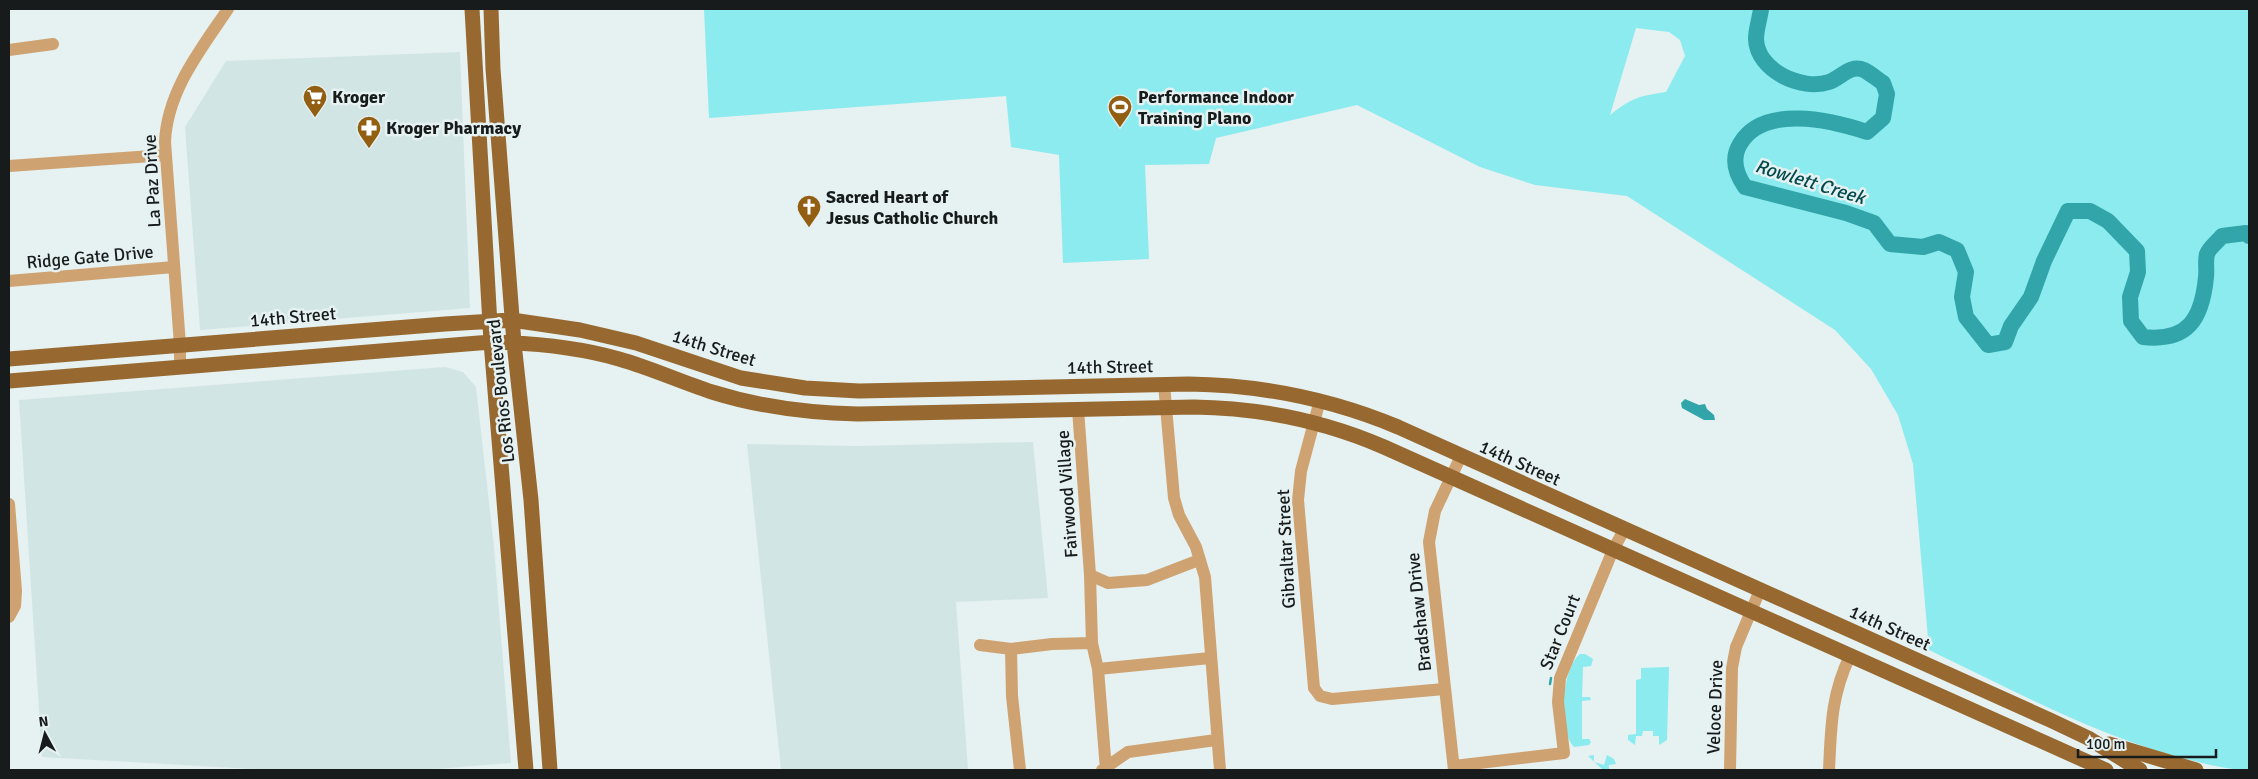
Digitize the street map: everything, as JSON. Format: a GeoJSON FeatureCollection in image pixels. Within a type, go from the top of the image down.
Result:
{"type":"FeatureCollection","features":[{"type":"Feature","properties":{"kind":"main road","name":"Los Rios Boulevard"},"geometry":{"type":"LineString","coordinates":[[472,9],[480,171],[492,320],[491,342],[526,770]]}},
{"type":"Feature","properties":{"kind":"main road","name":"Los Rios Boulevard"},"geometry":{"type":"LineString","coordinates":[[492,9],[493,69],[512,320],[532,517],[550,770]]}},
{"type":"Feature","properties":{"kind":"main road"},"geometry":{"type":"LineString","coordinates":[[474,67],[493,69]]}},
{"type":"Feature","properties":{"kind":"main road"},"geometry":{"type":"LineString","coordinates":[[480,171],[501,169]]}},
{"type":"Feature","properties":{"kind":"main road","name":"14th Street"},"geometry":{"type":"LineString","coordinates":[[9,359],[492,320],[512,320],[612,336],[741,378],[781,385],[859,391],[1164,384],[1239,386],[1320,400],[1382,421],[1760,590],[2088,738],[2140,770]]}},
{"type":"Feature","properties":{"kind":"main road"},"geometry":{"type":"LineString","coordinates":[[318,334],[320,356]]}},
{"type":"Feature","properties":{"kind":"main road"},"geometry":{"type":"LineString","coordinates":[[9,380],[491,342],[514,342],[592,352],[628,362],[695,386],[748,401],[789,409],[858,414],[1078,409],[1239,409],[1315,422],[1370,441],[1451,476],[2106,770]]}},
{"type":"Feature","properties":{"kind":"main road"},"geometry":{"type":"LineString","coordinates":[[695,386],[702,366]]}},
{"type":"Feature","properties":{"kind":"main road"},"geometry":{"type":"LineString","coordinates":[[972,388],[972,412]]}},
{"type":"Feature","properties":{"kind":"main road"},"geometry":{"type":"LineString","coordinates":[[858,414],[859,391]]}},
{"type":"Feature","properties":{"kind":"main road"},"geometry":{"type":"LineString","coordinates":[[506,523],[532,517]]}},
{"type":"Feature","properties":{"kind":"main road"},"geometry":{"type":"LineString","coordinates":[[516,646],[541,643]]}},
{"type":"Feature","properties":{"kind":"main road"},"geometry":{"type":"LineString","coordinates":[[1946,698],[1955,678]]}},
{"type":"Feature","properties":{"kind":"main road"},"geometry":{"type":"LineString","coordinates":[[2088,738],[2196,770]]}},
{"type":"Feature","properties":{"kind":"street","name":"La Paz Drive"},"geometry":{"type":"LineString","coordinates":[[180,368],[180,345],[166,155],[166,122],[182,81],[228,9]]}},
{"type":"Feature","properties":{"kind":"street"},"geometry":{"type":"LineString","coordinates":[[9,50],[53,44]]}},
{"type":"Feature","properties":{"kind":"street"},"geometry":{"type":"LineString","coordinates":[[9,166],[166,155]]}},
{"type":"Feature","properties":{"kind":"street","name":"Ridge Gate Drive"},"geometry":{"type":"LineString","coordinates":[[9,281],[174,267]]}},
{"type":"Feature","properties":{"kind":"street"},"geometry":{"type":"LineString","coordinates":[[1164,384],[1174,498],[1179,515],[1196,548],[1205,577],[1216,740],[1220,770]]}},
{"type":"Feature","properties":{"kind":"street","name":"Gibraltar Street"},"geometry":{"type":"LineString","coordinates":[[1320,400],[1301,471],[1298,500],[1314,688],[1320,696],[1332,699],[1444,689]]}},
{"type":"Feature","properties":{"kind":"street","name":"Fairwood Village"},"geometry":{"type":"LineString","coordinates":[[1078,409],[1090,575],[1092,643],[1098,669],[1105,769]]}},
{"type":"Feature","properties":{"kind":"street","name":"Bradshaw Drive"},"geometry":{"type":"LineString","coordinates":[[1454,768],[1429,542],[1435,511],[1461,456]]}},
{"type":"Feature","properties":{"kind":"street"},"geometry":{"type":"LineString","coordinates":[[9,504],[16,591],[15,606],[9,617]]}},
{"type":"Feature","properties":{"kind":"street","name":"Star Court"},"geometry":{"type":"LineString","coordinates":[[1454,768],[1564,753],[1558,702],[1560,678],[1613,550],[1624,530]]}},
{"type":"Feature","properties":{"kind":"street","name":"Fairwood Village"},"geometry":{"type":"LineString","coordinates":[[1090,575],[1108,583],[1147,580],[1199,560]]}},
{"type":"Feature","properties":{"kind":"street","name":"Veloce Drive"},"geometry":{"type":"LineString","coordinates":[[1730,770],[1732,668],[1736,647],[1760,590]]}},
{"type":"Feature","properties":{"kind":"street"},"geometry":{"type":"LineString","coordinates":[[980,645],[1011,649],[1052,644],[1092,643]]}},
{"type":"Feature","properties":{"kind":"street"},"geometry":{"type":"LineString","coordinates":[[1011,649],[1012,696],[1020,770]]}},
{"type":"Feature","properties":{"kind":"street"},"geometry":{"type":"LineString","coordinates":[[1829,770],[1834,697],[1840,675],[1850,656]]}},
{"type":"Feature","properties":{"kind":"street"},"geometry":{"type":"LineString","coordinates":[[1098,669],[1210,658]]}},
{"type":"Feature","properties":{"kind":"street","name":"Fairwood Village"},"geometry":{"type":"LineString","coordinates":[[1105,769],[1128,752],[1216,740]]}},
{"type":"Feature","properties":{"kind":"shaded area"},"geometry":{"type":"Polygon","coordinates":[[[704,9],[2249,9],[2249,770],[2225,768],[2194,761],[2120,738],[2055,711],[1929,650],[1913,464],[1898,415],[1871,369],[1835,330],[1627,196],[1535,185],[1480,167],[1357,105],[1216,138],[1209,164],[1145,165],[1149,259],[1063,263],[1059,155],[1011,147],[1006,96],[709,118],[704,9]],[[1636,28],[1610,115],[1636,99],[1666,92],[1685,56],[1680,40],[1669,32],[1636,28]]]}},
{"type":"Feature","properties":{"kind":"shaded area"},"geometry":{"type":"Polygon","coordinates":[[[460,52],[470,308],[200,330],[185,127],[226,61],[460,52]]]}},
{"type":"Feature","properties":{"kind":"shaded area"},"geometry":{"type":"Polygon","coordinates":[[[445,367],[463,372],[476,387],[494,547],[511,763],[424,770],[271,770],[42,757],[19,400],[445,367]]]}},
{"type":"Feature","properties":{"kind":"shaded area"},"geometry":{"type":"Polygon","coordinates":[[[1685,399],[1699,405],[1705,404],[1707,409],[1714,415],[1715,420],[1704,420],[1682,408],[1681,403],[1685,399]]]}},
{"type":"Feature","properties":{"kind":"shaded area"},"geometry":{"type":"Polygon","coordinates":[[[1033,442],[1048,598],[956,602],[968,770],[781,770],[747,444],[858,446],[1033,442]]]}},
{"type":"Feature","properties":{"kind":"shaded area"},"geometry":{"type":"Polygon","coordinates":[[[1580,654],[1585,654],[1593,659],[1591,666],[1583,667],[1582,697],[1590,697],[1591,700],[1582,701],[1582,739],[1589,739],[1591,742],[1589,745],[1574,747],[1569,739],[1566,728],[1564,700],[1569,673],[1580,654]]]}},
{"type":"Feature","properties":{"kind":"shaded area"},"geometry":{"type":"Polygon","coordinates":[[[1669,667],[1667,740],[1659,745],[1659,736],[1653,736],[1653,731],[1643,731],[1642,736],[1636,736],[1635,745],[1628,740],[1628,735],[1636,734],[1636,680],[1641,679],[1641,668],[1669,667]]]}},
{"type":"Feature","properties":{"kind":"shaded area"},"geometry":{"type":"Polygon","coordinates":[[[1594,755],[1594,762],[1588,756],[1594,755]]]}},
{"type":"Feature","properties":{"kind":"shaded area"},"geometry":{"type":"Polygon","coordinates":[[[1607,755],[1614,759],[1616,764],[1609,765],[1609,770],[1603,770],[1595,762],[1604,765],[1607,755]]]}},
{"type":"Feature","properties":{"kind":"waterway","name":"Rowlett Creek"},"geometry":{"type":"LineString","coordinates":[[1761,9],[1756,39],[1758,50],[1772,69],[1794,81],[1806,84],[1829,82],[1850,70],[1864,70],[1883,83],[1887,94],[1883,118],[1867,132],[1835,123],[1799,119],[1781,119],[1764,124],[1751,132],[1740,144],[1735,161],[1737,172],[1745,187],[1846,213],[1874,223],[1890,244],[1923,247],[1939,242],[1957,250],[1966,272],[1962,297],[1966,317],[1988,345],[2005,342],[2011,326],[2031,297],[2044,261],[2068,211],[2090,211],[2108,221],[2137,251],[2138,272],[2130,297],[2131,321],[2143,337],[2158,338],[2171,336],[2190,325],[2201,305],[2208,252],[2222,236],[2246,233],[2249,236]]}},
{"type":"Feature","properties":{"kind":"waterway"},"geometry":{"type":"LineString","coordinates":[[1550,684],[1551,678]]}},
{"type":"Feature","properties":{"kind":"place","name":"Kroger"},"geometry":{"type":"Point","coordinates":[315,118]}},
{"type":"Feature","properties":{"kind":"place","name":"Performance Indoor Training Plano"},"geometry":{"type":"Point","coordinates":[1120,128]}},
{"type":"Feature","properties":{"kind":"place","name":"Kroger Pharmacy"},"geometry":{"type":"Point","coordinates":[369,149]}},
{"type":"Feature","properties":{"kind":"place","name":"Sacred Heart of Jesus Catholic Church"},"geometry":{"type":"Point","coordinates":[809,228]}}]}
